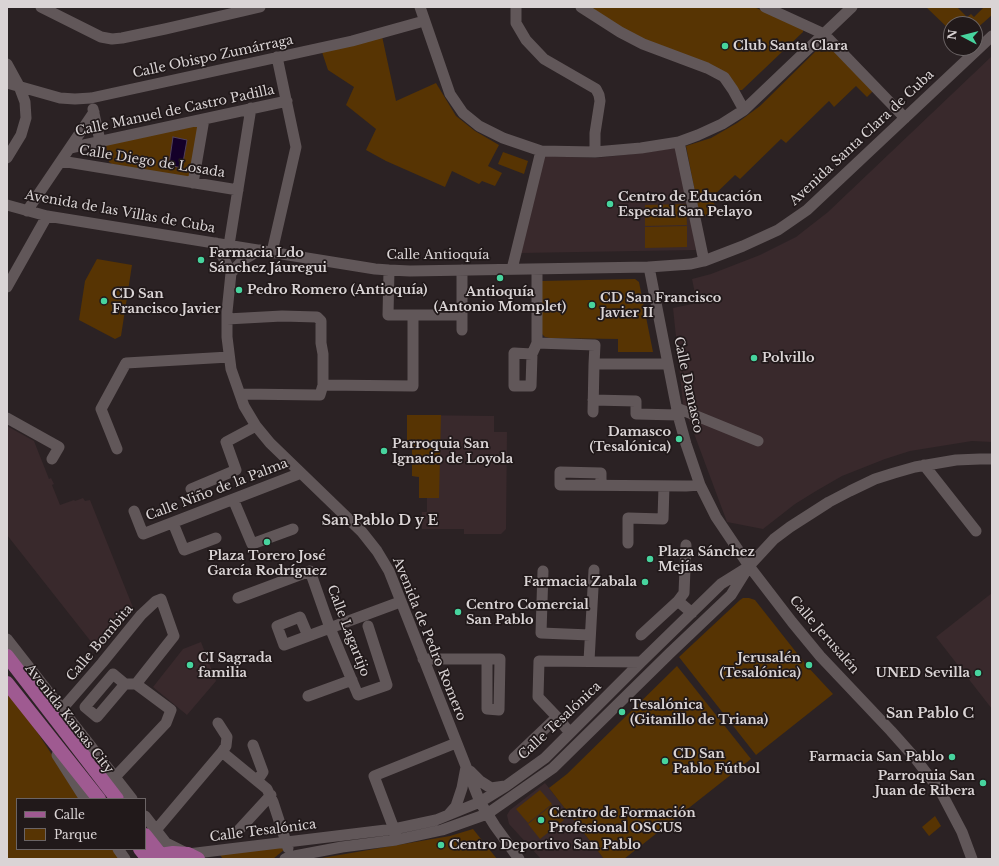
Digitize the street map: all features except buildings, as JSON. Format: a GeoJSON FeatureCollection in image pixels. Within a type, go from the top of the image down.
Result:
{"type":"FeatureCollection","features":[{"type":"Feature","properties":{"kind":"main road","name":"Avenida Kansas City"},"geometry":{"type":"LineString","coordinates":[[7,656],[116,798]]}},
{"type":"Feature","properties":{"kind":"main road","name":"Avenida Kansas City"},"geometry":{"type":"LineString","coordinates":[[7,683],[98,798]]}},
{"type":"Feature","properties":{"kind":"main road"},"geometry":{"type":"LineString","coordinates":[[150,832],[156,858]]}},
{"type":"Feature","properties":{"kind":"main road"},"geometry":{"type":"LineString","coordinates":[[142,850],[156,858],[173,853],[193,856]]}},
{"type":"Feature","properties":{"kind":"street"},"geometry":{"type":"LineString","coordinates":[[41,7],[101,37],[112,38],[122,38],[165,29],[256,7]]}},
{"type":"Feature","properties":{"kind":"street"},"geometry":{"type":"LineString","coordinates":[[420,7],[450,94],[463,113],[480,126],[503,138],[541,151],[595,152],[641,148],[679,142],[722,124],[744,110],[852,7]]}},
{"type":"Feature","properties":{"kind":"street"},"geometry":{"type":"LineString","coordinates":[[516,7],[516,23],[526,40],[544,59],[596,89],[600,101],[595,134],[595,152]]}},
{"type":"Feature","properties":{"kind":"street"},"geometry":{"type":"LineString","coordinates":[[581,7],[620,32],[643,44],[707,68],[724,78],[733,90],[744,110]]}},
{"type":"Feature","properties":{"kind":"street"},"geometry":{"type":"LineString","coordinates":[[765,7],[824,34],[905,118]]}},
{"type":"Feature","properties":{"kind":"street","name":"Calle Obispo Zumárraga"},"geometry":{"type":"LineString","coordinates":[[7,83],[60,98],[91,98],[352,40],[424,21]]}},
{"type":"Feature","properties":{"kind":"street","name":"Avenida Santa Clara de Cuba"},"geometry":{"type":"LineString","coordinates":[[649,266],[685,265],[704,261],[743,246],[778,230],[808,210],[992,36]]}},
{"type":"Feature","properties":{"kind":"street"},"geometry":{"type":"LineString","coordinates":[[272,252],[296,147],[277,57]]}},
{"type":"Feature","properties":{"kind":"street"},"geometry":{"type":"LineString","coordinates":[[7,64],[19,86],[25,102],[26,118],[21,135],[7,158]]}},
{"type":"Feature","properties":{"kind":"street"},"geometry":{"type":"LineString","coordinates":[[91,98],[100,141]]}},
{"type":"Feature","properties":{"kind":"street","name":"Calle Manuel de Castro Padilla"},"geometry":{"type":"LineString","coordinates":[[70,148],[287,101]]}},
{"type":"Feature","properties":{"kind":"street"},"geometry":{"type":"LineString","coordinates":[[229,245],[251,108]]}},
{"type":"Feature","properties":{"kind":"street"},"geometry":{"type":"LineString","coordinates":[[27,211],[94,112]]}},
{"type":"Feature","properties":{"kind":"street"},"geometry":{"type":"LineString","coordinates":[[193,183],[204,119]]}},
{"type":"Feature","properties":{"kind":"street"},"geometry":{"type":"LineString","coordinates":[[679,142],[704,261]]}},
{"type":"Feature","properties":{"kind":"street"},"geometry":{"type":"LineString","coordinates":[[512,269],[541,151]]}},
{"type":"Feature","properties":{"kind":"street","name":"Calle Diego de Losada"},"geometry":{"type":"LineString","coordinates":[[61,161],[238,190]]}},
{"type":"Feature","properties":{"kind":"street","name":"Avenida de las Villas de Cuba"},"geometry":{"type":"LineString","coordinates":[[7,205],[47,216],[229,245]]}},
{"type":"Feature","properties":{"kind":"street"},"geometry":{"type":"LineString","coordinates":[[7,287],[47,216]]}},
{"type":"Feature","properties":{"kind":"street"},"geometry":{"type":"LineString","coordinates":[[216,243],[231,273],[243,260],[260,250]]}},
{"type":"Feature","properties":{"kind":"street","name":"Calle Antioquía"},"geometry":{"type":"LineString","coordinates":[[229,245],[389,270],[410,271],[649,266]]}},
{"type":"Feature","properties":{"kind":"street","name":"Calle Damasco"},"geometry":{"type":"LineString","coordinates":[[649,266],[668,364],[686,444],[700,485],[716,517],[749,566]]}},
{"type":"Feature","properties":{"kind":"street"},"geometry":{"type":"LineString","coordinates":[[532,354],[537,343],[537,269]]}},
{"type":"Feature","properties":{"kind":"street"},"geometry":{"type":"LineString","coordinates":[[389,270],[388,315],[462,315]]}},
{"type":"Feature","properties":{"kind":"street"},"geometry":{"type":"LineString","coordinates":[[462,270],[462,330]]}},
{"type":"Feature","properties":{"kind":"street","name":"Avenida de Pedro Romero"},"geometry":{"type":"LineString","coordinates":[[231,273],[227,319],[231,368],[244,406],[256,426],[270,443],[362,532],[377,551],[389,571],[480,802],[519,859]]}},
{"type":"Feature","properties":{"kind":"street"},"geometry":{"type":"LineString","coordinates":[[324,385],[413,386],[413,315]]}},
{"type":"Feature","properties":{"kind":"street"},"geometry":{"type":"LineString","coordinates":[[227,319],[282,316],[317,317],[321,321],[324,385],[320,395],[240,394]]}},
{"type":"Feature","properties":{"kind":"street"},"geometry":{"type":"LineString","coordinates":[[537,343],[594,345],[593,412]]}},
{"type":"Feature","properties":{"kind":"street"},"geometry":{"type":"LineString","coordinates":[[117,449],[101,409],[126,362],[230,357]]}},
{"type":"Feature","properties":{"kind":"street"},"geometry":{"type":"LineString","coordinates":[[594,364],[668,364]]}},
{"type":"Feature","properties":{"kind":"street"},"geometry":{"type":"LineString","coordinates":[[593,400],[636,401],[636,414],[678,412],[758,441]]}},
{"type":"Feature","properties":{"kind":"street"},"geometry":{"type":"LineString","coordinates":[[7,418],[59,447],[52,460]]}},
{"type":"Feature","properties":{"kind":"street"},"geometry":{"type":"LineString","coordinates":[[191,489],[236,470],[226,442],[256,426]]}},
{"type":"Feature","properties":{"kind":"street","name":"Calle Tesalónica"},"geometry":{"type":"LineString","coordinates":[[193,856],[286,842],[395,835],[442,830],[487,814],[553,768],[731,595],[749,566],[774,539],[829,502],[876,479],[924,465],[956,460],[992,459]]}},
{"type":"Feature","properties":{"kind":"street"},"geometry":{"type":"LineString","coordinates":[[924,465],[976,531]]}},
{"type":"Feature","properties":{"kind":"street","name":"Calle Niño de la Palma"},"geometry":{"type":"LineString","coordinates":[[134,511],[143,534],[301,473]]}},
{"type":"Feature","properties":{"kind":"street"},"geometry":{"type":"LineString","coordinates":[[601,485],[700,485]]}},
{"type":"Feature","properties":{"kind":"street"},"geometry":{"type":"LineString","coordinates":[[628,543],[628,518],[663,519],[664,486]]}},
{"type":"Feature","properties":{"kind":"street"},"geometry":{"type":"LineString","coordinates":[[233,499],[252,544],[293,529]]}},
{"type":"Feature","properties":{"kind":"street"},"geometry":{"type":"LineString","coordinates":[[173,522],[184,550],[216,538]]}},
{"type":"Feature","properties":{"kind":"street"},"geometry":{"type":"LineString","coordinates":[[642,635],[678,601],[684,592],[686,545]]}},
{"type":"Feature","properties":{"kind":"street","name":"Calle Tesalónica"},"geometry":{"type":"LineString","coordinates":[[287,858],[395,835],[480,802],[506,786],[545,758],[722,584],[749,566]]}},
{"type":"Feature","properties":{"kind":"street","name":"Calle Jerusalén"},"geometry":{"type":"LineString","coordinates":[[749,566],[820,656],[891,731],[915,758],[941,792],[962,832],[972,859]]}},
{"type":"Feature","properties":{"kind":"street"},"geometry":{"type":"LineString","coordinates":[[589,662],[594,570]]}},
{"type":"Feature","properties":{"kind":"street","name":"Calle Lagartijo"},"geometry":{"type":"LineString","coordinates":[[238,598],[310,571],[330,628],[358,695],[387,685],[368,626]]}},
{"type":"Feature","properties":{"kind":"street"},"geometry":{"type":"LineString","coordinates":[[543,571],[541,633],[590,635]]}},
{"type":"Feature","properties":{"kind":"street","name":"Calle Bombita"},"geometry":{"type":"LineString","coordinates":[[62,709],[141,615],[156,601],[161,599],[174,636],[136,684]]}},
{"type":"Feature","properties":{"kind":"street"},"geometry":{"type":"LineString","coordinates":[[678,601],[692,613]]}},
{"type":"Feature","properties":{"kind":"street"},"geometry":{"type":"LineString","coordinates":[[308,636],[400,602]]}},
{"type":"Feature","properties":{"kind":"street","name":"Avenida Kansas City"},"geometry":{"type":"LineString","coordinates":[[7,639],[131,798]]}},
{"type":"Feature","properties":{"kind":"street"},"geometry":{"type":"LineString","coordinates":[[423,659],[487,659]]}},
{"type":"Feature","properties":{"kind":"street"},"geometry":{"type":"LineString","coordinates":[[570,732],[538,697],[539,661],[641,662]]}},
{"type":"Feature","properties":{"kind":"street"},"geometry":{"type":"LineString","coordinates":[[102,662],[125,684],[136,684],[171,710],[166,723],[115,778]]}},
{"type":"Feature","properties":{"kind":"street"},"geometry":{"type":"LineString","coordinates":[[113,674],[85,707],[97,717],[125,684]]}},
{"type":"Feature","properties":{"kind":"street"},"geometry":{"type":"LineString","coordinates":[[308,696],[352,680]]}},
{"type":"Feature","properties":{"kind":"street"},"geometry":{"type":"LineString","coordinates":[[31,714],[84,798]]}},
{"type":"Feature","properties":{"kind":"street"},"geometry":{"type":"LineString","coordinates":[[514,758],[557,717]]}},
{"type":"Feature","properties":{"kind":"street"},"geometry":{"type":"LineString","coordinates":[[150,832],[226,746],[227,737],[218,723]]}},
{"type":"Feature","properties":{"kind":"street"},"geometry":{"type":"LineString","coordinates":[[395,835],[374,776],[456,743]]}},
{"type":"Feature","properties":{"kind":"street"},"geometry":{"type":"LineString","coordinates":[[253,745],[264,772],[257,781]]}},
{"type":"Feature","properties":{"kind":"street"},"geometry":{"type":"LineString","coordinates":[[222,752],[267,789],[286,842],[287,858]]}},
{"type":"Feature","properties":{"kind":"street"},"geometry":{"type":"LineString","coordinates":[[466,767],[480,781],[491,788],[506,786]]}},
{"type":"Feature","properties":{"kind":"street"},"geometry":{"type":"LineString","coordinates":[[448,815],[456,806],[462,788],[466,767]]}},
{"type":"Feature","properties":{"kind":"street"},"geometry":{"type":"LineString","coordinates":[[237,832],[270,795]]}},
{"type":"Feature","properties":{"kind":"street"},"geometry":{"type":"LineString","coordinates":[[146,819],[150,832],[166,843],[193,856]]}},
{"type":"Feature","properties":{"kind":"street"},"geometry":{"type":"LineString","coordinates":[[119,850],[125,859]]}},
{"type":"Feature","properties":{"kind":"shaded area"},"geometry":{"type":"Polygon","coordinates":[[[992,56],[992,442],[972,441],[910,451],[885,459],[842,476],[795,504],[763,529],[727,522],[683,404],[673,308],[697,303],[692,279],[711,274],[760,255],[796,237],[828,212],[992,56]]]}},
{"type":"Feature","properties":{"kind":"shaded area"},"geometry":{"type":"Polygon","coordinates":[[[173,137],[187,140],[182,168],[169,165],[173,137]]]}},
{"type":"Feature","properties":{"kind":"shaded area","name":"Centro de Educación Especial San Pelayo"},"geometry":{"type":"Polygon","coordinates":[[[679,147],[696,250],[520,253],[544,156],[596,158],[679,147]]]}},
{"type":"Feature","properties":{"kind":"shaded area"},"geometry":{"type":"Polygon","coordinates":[[[407,415],[494,416],[494,432],[507,432],[506,529],[501,534],[464,534],[464,529],[422,529],[422,512],[427,512],[427,498],[419,498],[419,477],[412,476],[412,442],[407,441],[407,415]]]}},
{"type":"Feature","properties":{"kind":"shaded area"},"geometry":{"type":"Polygon","coordinates":[[[7,426],[34,441],[49,479],[51,478],[54,484],[52,485],[60,505],[83,498],[85,501],[90,500],[134,610],[103,647],[96,648],[7,535],[7,426]]]}},
{"type":"Feature","properties":{"kind":"shaded area","name":"UNED Sevilla"},"geometry":{"type":"Polygon","coordinates":[[[992,593],[992,709],[936,637],[992,593]]]}},
{"type":"Feature","properties":{"kind":"shaded area","name":"CI Sagrada familia"},"geometry":{"type":"Polygon","coordinates":[[[201,642],[216,681],[187,715],[153,687],[183,649],[201,642]]]}},
{"type":"Feature","properties":{"kind":"shaded area","name":"Centro de Formación Profesional OSCUS"},"geometry":{"type":"Polygon","coordinates":[[[545,783],[604,859],[541,859],[509,824],[507,815],[510,810],[545,783]]]}},
{"type":"Feature","properties":{"kind":"green space","name":"Club Santa Clara"},"geometry":{"type":"Polygon","coordinates":[[[590,7],[754,7],[803,29],[803,32],[742,90],[739,90],[625,30],[590,7]]]}},
{"type":"Feature","properties":{"kind":"green space"},"geometry":{"type":"Polygon","coordinates":[[[926,7],[957,7],[966,16],[943,16],[943,23],[926,7]]]}},
{"type":"Feature","properties":{"kind":"green space"},"geometry":{"type":"Polygon","coordinates":[[[984,7],[992,7],[992,15],[983,23],[983,16],[975,16],[984,7]]]}},
{"type":"Feature","properties":{"kind":"green space"},"geometry":{"type":"Polygon","coordinates":[[[382,36],[396,101],[436,83],[456,116],[475,131],[499,145],[488,166],[502,173],[495,186],[482,181],[479,184],[452,171],[445,187],[386,161],[366,150],[376,129],[346,105],[354,87],[328,70],[322,52],[382,36]]]}},
{"type":"Feature","properties":{"kind":"green space"},"geometry":{"type":"Polygon","coordinates":[[[825,42],[873,91],[867,97],[856,86],[834,107],[829,101],[786,143],[781,139],[740,179],[735,175],[710,199],[720,210],[700,218],[686,146],[711,138],[737,123],[760,106],[825,42]]]}},
{"type":"Feature","properties":{"kind":"green space"},"geometry":{"type":"Polygon","coordinates":[[[196,125],[198,127],[190,178],[112,164],[109,162],[106,145],[196,125]]]}},
{"type":"Feature","properties":{"kind":"green space"},"geometry":{"type":"Polygon","coordinates":[[[503,152],[528,161],[524,174],[498,164],[503,152]]]}},
{"type":"Feature","properties":{"kind":"green space"},"geometry":{"type":"Polygon","coordinates":[[[686,204],[687,225],[645,226],[645,205],[686,204]]]}},
{"type":"Feature","properties":{"kind":"green space"},"geometry":{"type":"Polygon","coordinates":[[[687,226],[687,247],[645,248],[645,227],[687,226]]]}},
{"type":"Feature","properties":{"kind":"green space","name":"CD San Francisco Javier"},"geometry":{"type":"Polygon","coordinates":[[[97,259],[132,265],[121,336],[115,339],[79,320],[85,281],[97,259]]]}},
{"type":"Feature","properties":{"kind":"green space","name":"CD San Francisco Javier II"},"geometry":{"type":"Polygon","coordinates":[[[635,279],[639,282],[653,352],[618,352],[618,339],[550,338],[545,337],[542,334],[541,281],[635,279]]]}},
{"type":"Feature","properties":{"kind":"green space"},"geometry":{"type":"Polygon","coordinates":[[[407,415],[441,415],[439,498],[419,498],[419,477],[412,476],[412,442],[407,441],[407,415]]]}},
{"type":"Feature","properties":{"kind":"green space"},"geometry":{"type":"Polygon","coordinates":[[[743,598],[755,600],[807,666],[833,694],[756,755],[679,657],[743,598]]]}},
{"type":"Feature","properties":{"kind":"green space","name":"CD San Pablo Fútbol"},"geometry":{"type":"Polygon","coordinates":[[[677,666],[751,759],[624,859],[604,859],[549,788],[567,774],[677,666]]]}},
{"type":"Feature","properties":{"kind":"green space"},"geometry":{"type":"Polygon","coordinates":[[[7,694],[24,712],[80,798],[16,798],[16,850],[115,850],[121,859],[7,859],[7,694]]]}},
{"type":"Feature","properties":{"kind":"green space"},"geometry":{"type":"Polygon","coordinates":[[[540,790],[552,804],[528,823],[516,809],[540,790]]]}},
{"type":"Feature","properties":{"kind":"green space"},"geometry":{"type":"Polygon","coordinates":[[[552,805],[564,820],[540,839],[528,824],[552,805]]]}},
{"type":"Feature","properties":{"kind":"green space"},"geometry":{"type":"Polygon","coordinates":[[[935,816],[941,826],[929,836],[922,827],[935,816]]]}},
{"type":"Feature","properties":{"kind":"green space","name":"Centro Deportivo San Pablo"},"geometry":{"type":"Polygon","coordinates":[[[473,829],[497,859],[316,859],[450,836],[473,829]]]}},
{"type":"Feature","properties":{"kind":"green space"},"geometry":{"type":"Polygon","coordinates":[[[277,847],[285,849],[273,859],[223,859],[220,855],[277,847]]]}},
{"type":"Feature","properties":{"kind":"place","name":"Club Santa Clara"},"geometry":{"type":"Point","coordinates":[725,46]}},
{"type":"Feature","properties":{"kind":"place","name":"Centro de Educación Especial San Pelayo"},"geometry":{"type":"Point","coordinates":[610,204]}},
{"type":"Feature","properties":{"kind":"place","name":"Farmacia Ldo Sánchez Jáuregui"},"geometry":{"type":"Point","coordinates":[201,260]}},
{"type":"Feature","properties":{"kind":"place","name":"Antioquía (Antonio Momplet)"},"geometry":{"type":"Point","coordinates":[500,278]}},
{"type":"Feature","properties":{"kind":"place","name":"Pedro Romero (Antioquía)"},"geometry":{"type":"Point","coordinates":[239,290]}},
{"type":"Feature","properties":{"kind":"place","name":"CD San Francisco Javier"},"geometry":{"type":"Point","coordinates":[104,301]}},
{"type":"Feature","properties":{"kind":"place","name":"CD San Francisco Javier II"},"geometry":{"type":"Point","coordinates":[592,305]}},
{"type":"Feature","properties":{"kind":"place","name":"Polvillo"},"geometry":{"type":"Point","coordinates":[754,358]}},
{"type":"Feature","properties":{"kind":"place","name":"Damasco (Tesalónica)"},"geometry":{"type":"Point","coordinates":[679,439]}},
{"type":"Feature","properties":{"kind":"place","name":"Parroquia San Ignacio de Loyola"},"geometry":{"type":"Point","coordinates":[384,451]}},
{"type":"Feature","properties":{"kind":"place","name":"Plaza Torero José García Rodríguez"},"geometry":{"type":"Point","coordinates":[267,542]}},
{"type":"Feature","properties":{"kind":"place","name":"Plaza Sánchez Mejías"},"geometry":{"type":"Point","coordinates":[650,559]}},
{"type":"Feature","properties":{"kind":"place","name":"Farmacia Zabala"},"geometry":{"type":"Point","coordinates":[645,582]}},
{"type":"Feature","properties":{"kind":"place","name":"Centro Comercial San Pablo"},"geometry":{"type":"Point","coordinates":[458,612]}},
{"type":"Feature","properties":{"kind":"place","name":"CI Sagrada familia"},"geometry":{"type":"Point","coordinates":[190,665]}},
{"type":"Feature","properties":{"kind":"place","name":"Jerusalén (Tesalónica)"},"geometry":{"type":"Point","coordinates":[809,665]}},
{"type":"Feature","properties":{"kind":"place","name":"UNED Sevilla"},"geometry":{"type":"Point","coordinates":[978,673]}},
{"type":"Feature","properties":{"kind":"place","name":"Tesalónica (Gitanillo de Triana)"},"geometry":{"type":"Point","coordinates":[622,712]}},
{"type":"Feature","properties":{"kind":"place","name":"Farmacia San Pablo"},"geometry":{"type":"Point","coordinates":[952,757]}},
{"type":"Feature","properties":{"kind":"place","name":"CD San Pablo Fútbol"},"geometry":{"type":"Point","coordinates":[665,761]}},
{"type":"Feature","properties":{"kind":"place","name":"Parroquia San Juan de Ribera"},"geometry":{"type":"Point","coordinates":[983,783]}},
{"type":"Feature","properties":{"kind":"place","name":"Centro de Formación Profesional OSCUS"},"geometry":{"type":"Point","coordinates":[541,820]}},
{"type":"Feature","properties":{"kind":"place","name":"Centro Deportivo San Pablo"},"geometry":{"type":"Point","coordinates":[441,845]}},
{"type":"Feature","properties":{"kind":"district","name":"San Pablo D y E"},"geometry":{"type":"Point","coordinates":[380,521]}},
{"type":"Feature","properties":{"kind":"district","name":"San Pablo C"},"geometry":{"type":"Point","coordinates":[930,714]}}]}
